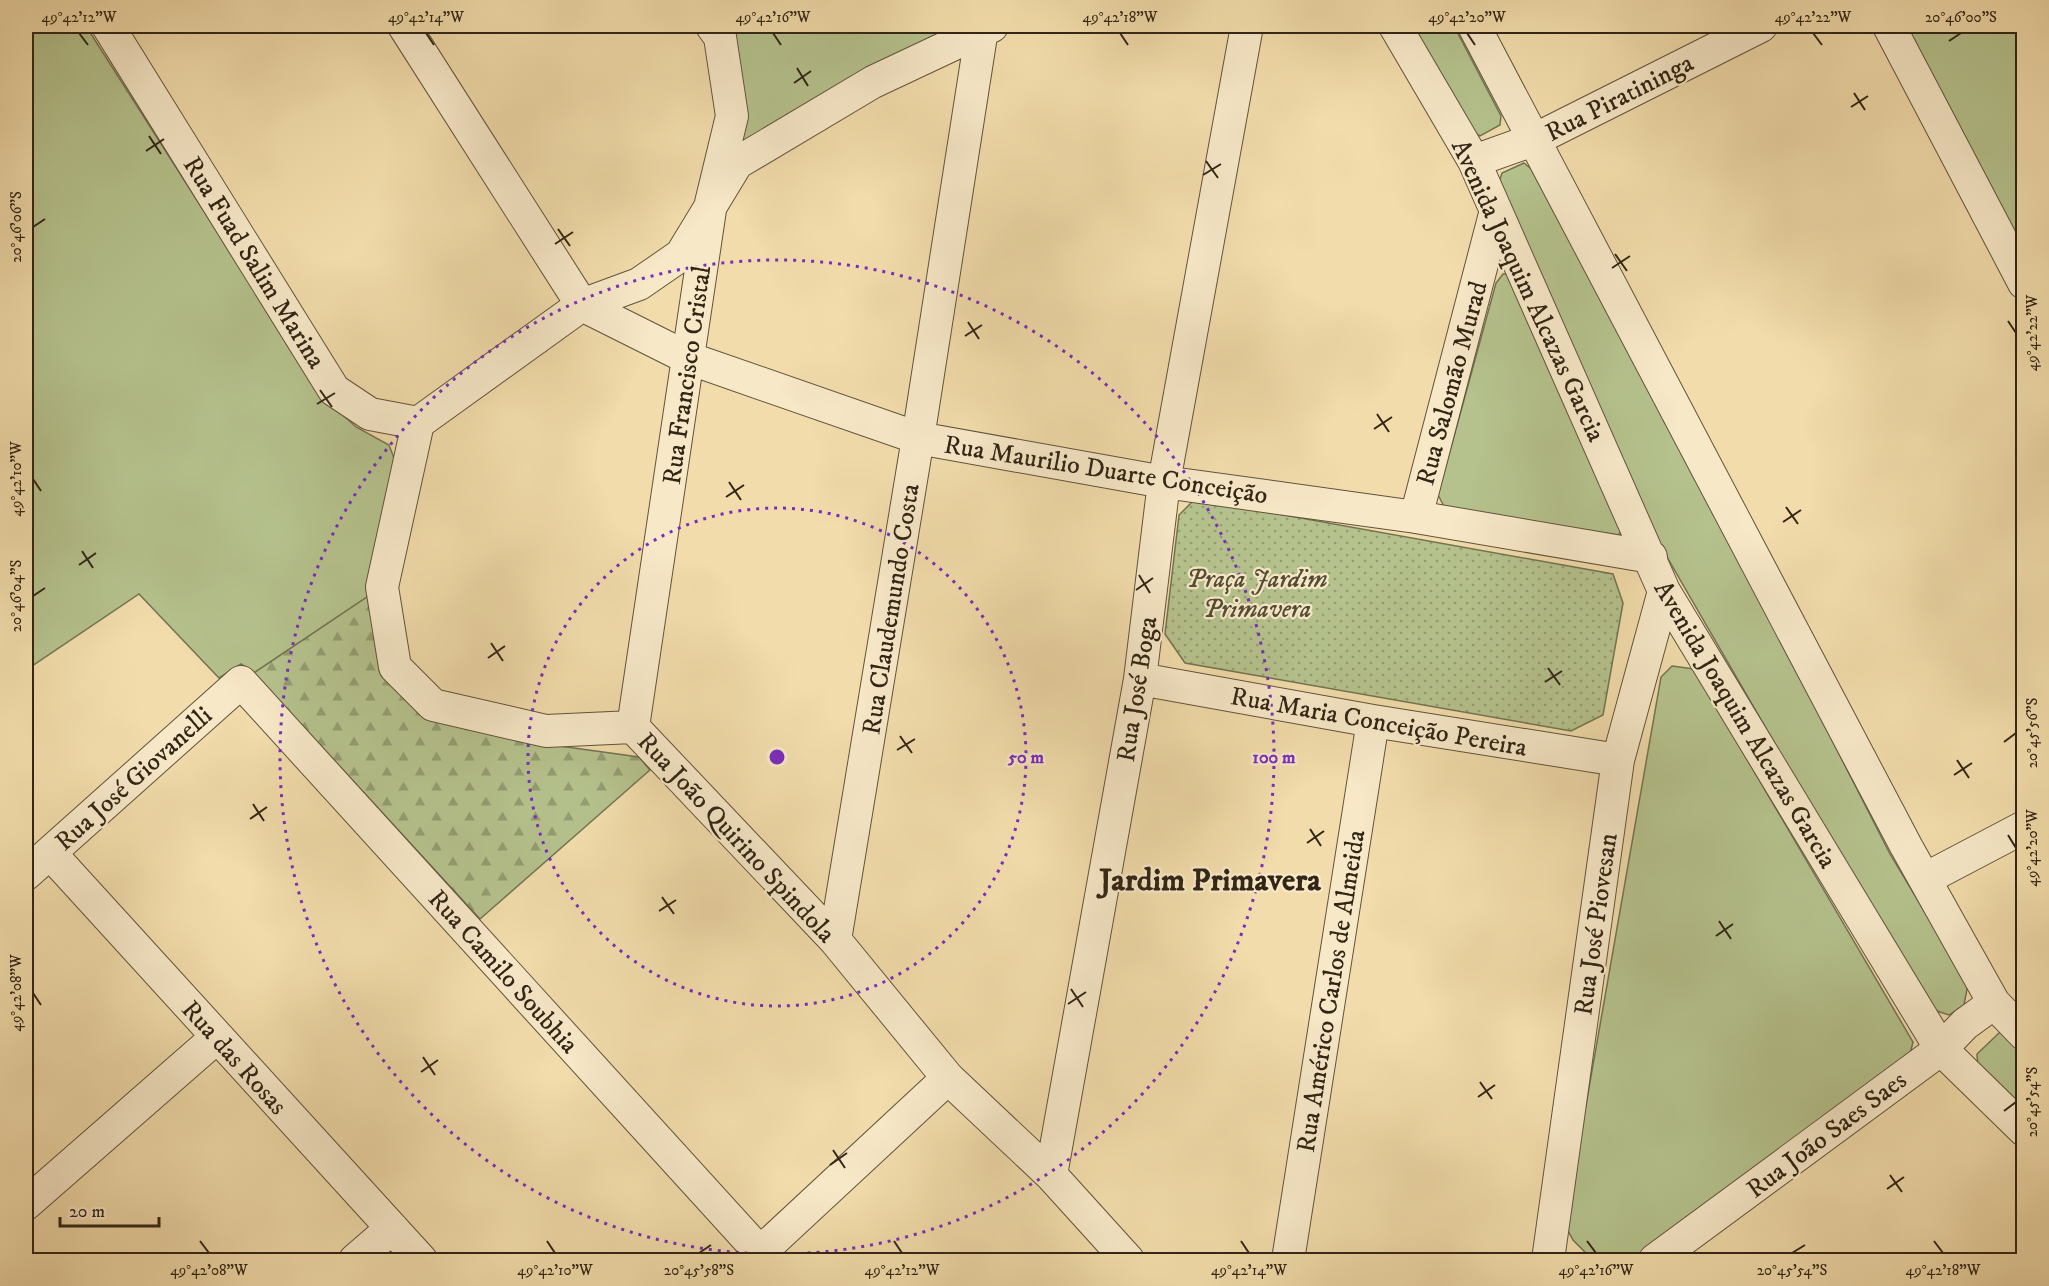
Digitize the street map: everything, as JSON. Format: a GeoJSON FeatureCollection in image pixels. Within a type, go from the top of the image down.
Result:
{"type":"FeatureCollection","features":[{"type":"Feature","properties":{"kind":"street","name":"Rua Fuad Salim Marina"},"geometry":{"type":"LineString","coordinates":[[108,26],[334,390],[370,414],[418,423]]}},
{"type":"Feature","properties":{"kind":"street"},"geometry":{"type":"LineString","coordinates":[[404,26],[582,305]]}},
{"type":"Feature","properties":{"kind":"street","name":"Rua Francisco Cristal"},"geometry":{"type":"LineString","coordinates":[[633,728],[711,203],[732,116],[720,37],[712,26]]}},
{"type":"Feature","properties":{"kind":"street","name":"Rua José Boga"},"geometry":{"type":"LineString","coordinates":[[1051,1175],[1140,679],[1164,482],[1247,26]]}},
{"type":"Feature","properties":{"kind":"street","name":"Avenida Joaquim Alcazas Garcia"},"geometry":{"type":"LineString","coordinates":[[1395,26],[1474,161],[1495,214],[1651,557],[1664,591],[1941,1049],[2024,1130]]}},
{"type":"Feature","properties":{"kind":"street"},"geometry":{"type":"LineString","coordinates":[[1474,26],[1536,139],[1738,529],[1906,846],[1927,878],[1994,1003],[2024,1034]]}},
{"type":"Feature","properties":{"kind":"street","name":"Rua Piratininga"},"geometry":{"type":"LineString","coordinates":[[1474,161],[1536,139],[1761,26]]}},
{"type":"Feature","properties":{"kind":"street"},"geometry":{"type":"LineString","coordinates":[[1889,26],[2024,282]]}},
{"type":"Feature","properties":{"kind":"street"},"geometry":{"type":"LineString","coordinates":[[418,423],[582,305],[639,284],[681,255],[737,163],[873,82],[987,27]]}},
{"type":"Feature","properties":{"kind":"street","name":"Rua Claudemundo Costa"},"geometry":{"type":"LineString","coordinates":[[835,940],[987,27]]}},
{"type":"Feature","properties":{"kind":"street","name":"Rua Salomão Murad"},"geometry":{"type":"LineString","coordinates":[[1416,517],[1495,214]]}},
{"type":"Feature","properties":{"kind":"street","name":"Rua Maurilio Duarte Conceição"},"geometry":{"type":"LineString","coordinates":[[582,305],[688,358],[918,438],[1164,482],[1416,517],[1651,557]]}},
{"type":"Feature","properties":{"kind":"street","name":"Rua João Quirino Spindola"},"geometry":{"type":"LineString","coordinates":[[418,423],[382,587],[395,667],[433,705],[546,731],[633,728],[835,940],[948,1078],[1051,1175],[1128,1260]]}},
{"type":"Feature","properties":{"kind":"street","name":"Rua José Piovesan"},"geometry":{"type":"LineString","coordinates":[[1548,1260],[1618,760],[1664,591]]}},
{"type":"Feature","properties":{"kind":"street","name":"Rua Maria Conceição Pereira"},"geometry":{"type":"LineString","coordinates":[[1140,679],[1373,722],[1618,760]]}},
{"type":"Feature","properties":{"kind":"street","name":"Rua José Giovanelli"},"geometry":{"type":"LineString","coordinates":[[26,874],[241,682]]}},
{"type":"Feature","properties":{"kind":"street","name":"Rua Camilo Soubhia"},"geometry":{"type":"LineString","coordinates":[[241,682],[760,1258]]}},
{"type":"Feature","properties":{"kind":"street","name":"Rua Américo Carlos de Almeida"},"geometry":{"type":"LineString","coordinates":[[1288,1260],[1373,722]]}},
{"type":"Feature","properties":{"kind":"street"},"geometry":{"type":"LineString","coordinates":[[1927,878],[2024,827]]}},
{"type":"Feature","properties":{"kind":"street","name":"Rua das Rosas"},"geometry":{"type":"LineString","coordinates":[[50,853],[421,1260]]}},
{"type":"Feature","properties":{"kind":"street","name":"Rua João Saes Saes"},"geometry":{"type":"LineString","coordinates":[[1655,1260],[1941,1049],[1965,1024],[1994,1003]]}},
{"type":"Feature","properties":{"kind":"street"},"geometry":{"type":"LineString","coordinates":[[26,1204],[217,1037]]}},
{"type":"Feature","properties":{"kind":"street"},"geometry":{"type":"LineString","coordinates":[[760,1258],[948,1078]]}},
{"type":"Feature","properties":{"kind":"street"},"geometry":{"type":"LineString","coordinates":[[355,1260],[392,1228]]}},
{"type":"Feature","properties":{"kind":"green space"},"geometry":{"type":"Polygon","coordinates":[[[26,26],[86,26],[321,395],[356,427],[389,445],[394,458],[373,593],[254,673],[241,664],[219,678],[139,594],[26,670],[26,26]]]}},
{"type":"Feature","properties":{"kind":"green space"},"geometry":{"type":"Polygon","coordinates":[[[725,26],[972,26],[738,145],[725,26]]]}},
{"type":"Feature","properties":{"kind":"green space"},"geometry":{"type":"Polygon","coordinates":[[[1410,26],[1454,26],[1501,116],[1500,125],[1480,136],[1468,129],[1410,26]]]}},
{"type":"Feature","properties":{"kind":"green space"},"geometry":{"type":"Polygon","coordinates":[[[1904,26],[2023,26],[2023,247],[1904,26]]]}},
{"type":"Feature","properties":{"kind":"green space"},"geometry":{"type":"Polygon","coordinates":[[[1524,163],[1535,172],[1722,524],[1890,854],[1968,984],[1964,1005],[1949,1015],[1934,1010],[1852,877],[1664,552],[1498,185],[1502,173],[1524,163]]]}},
{"type":"Feature","properties":{"kind":"green space"},"geometry":{"type":"Polygon","coordinates":[[[1503,274],[1509,274],[1625,527],[1618,535],[1445,508],[1438,495],[1496,283],[1503,274]]]}},
{"type":"Feature","properties":{"kind":"green space","name":"Praça Jardim Primavera"},"geometry":{"type":"Polygon","coordinates":[[[1195,499],[1613,574],[1623,603],[1603,715],[1571,731],[1185,663],[1165,634],[1179,515],[1195,499]]]}},
{"type":"Feature","properties":{"kind":"green space"},"geometry":{"type":"Polygon","coordinates":[[[373,593],[388,671],[545,744],[639,757],[650,770],[480,919],[254,673],[373,593]]]}},
{"type":"Feature","properties":{"kind":"green space"},"geometry":{"type":"Polygon","coordinates":[[[1672,666],[1694,669],[1913,1042],[1909,1058],[1633,1260],[1593,1260],[1573,1240],[1565,1225],[1661,677],[1672,666]]]}},
{"type":"Feature","properties":{"kind":"green space"},"geometry":{"type":"Polygon","coordinates":[[[2000,1032],[2014,1036],[2023,1045],[2023,1114],[1978,1070],[1977,1054],[2000,1032]]]}},
{"type":"Feature","properties":{"kind":"district","name":"Jardim Primavera"},"geometry":{"type":"Point","coordinates":[1210,879]}}]}
